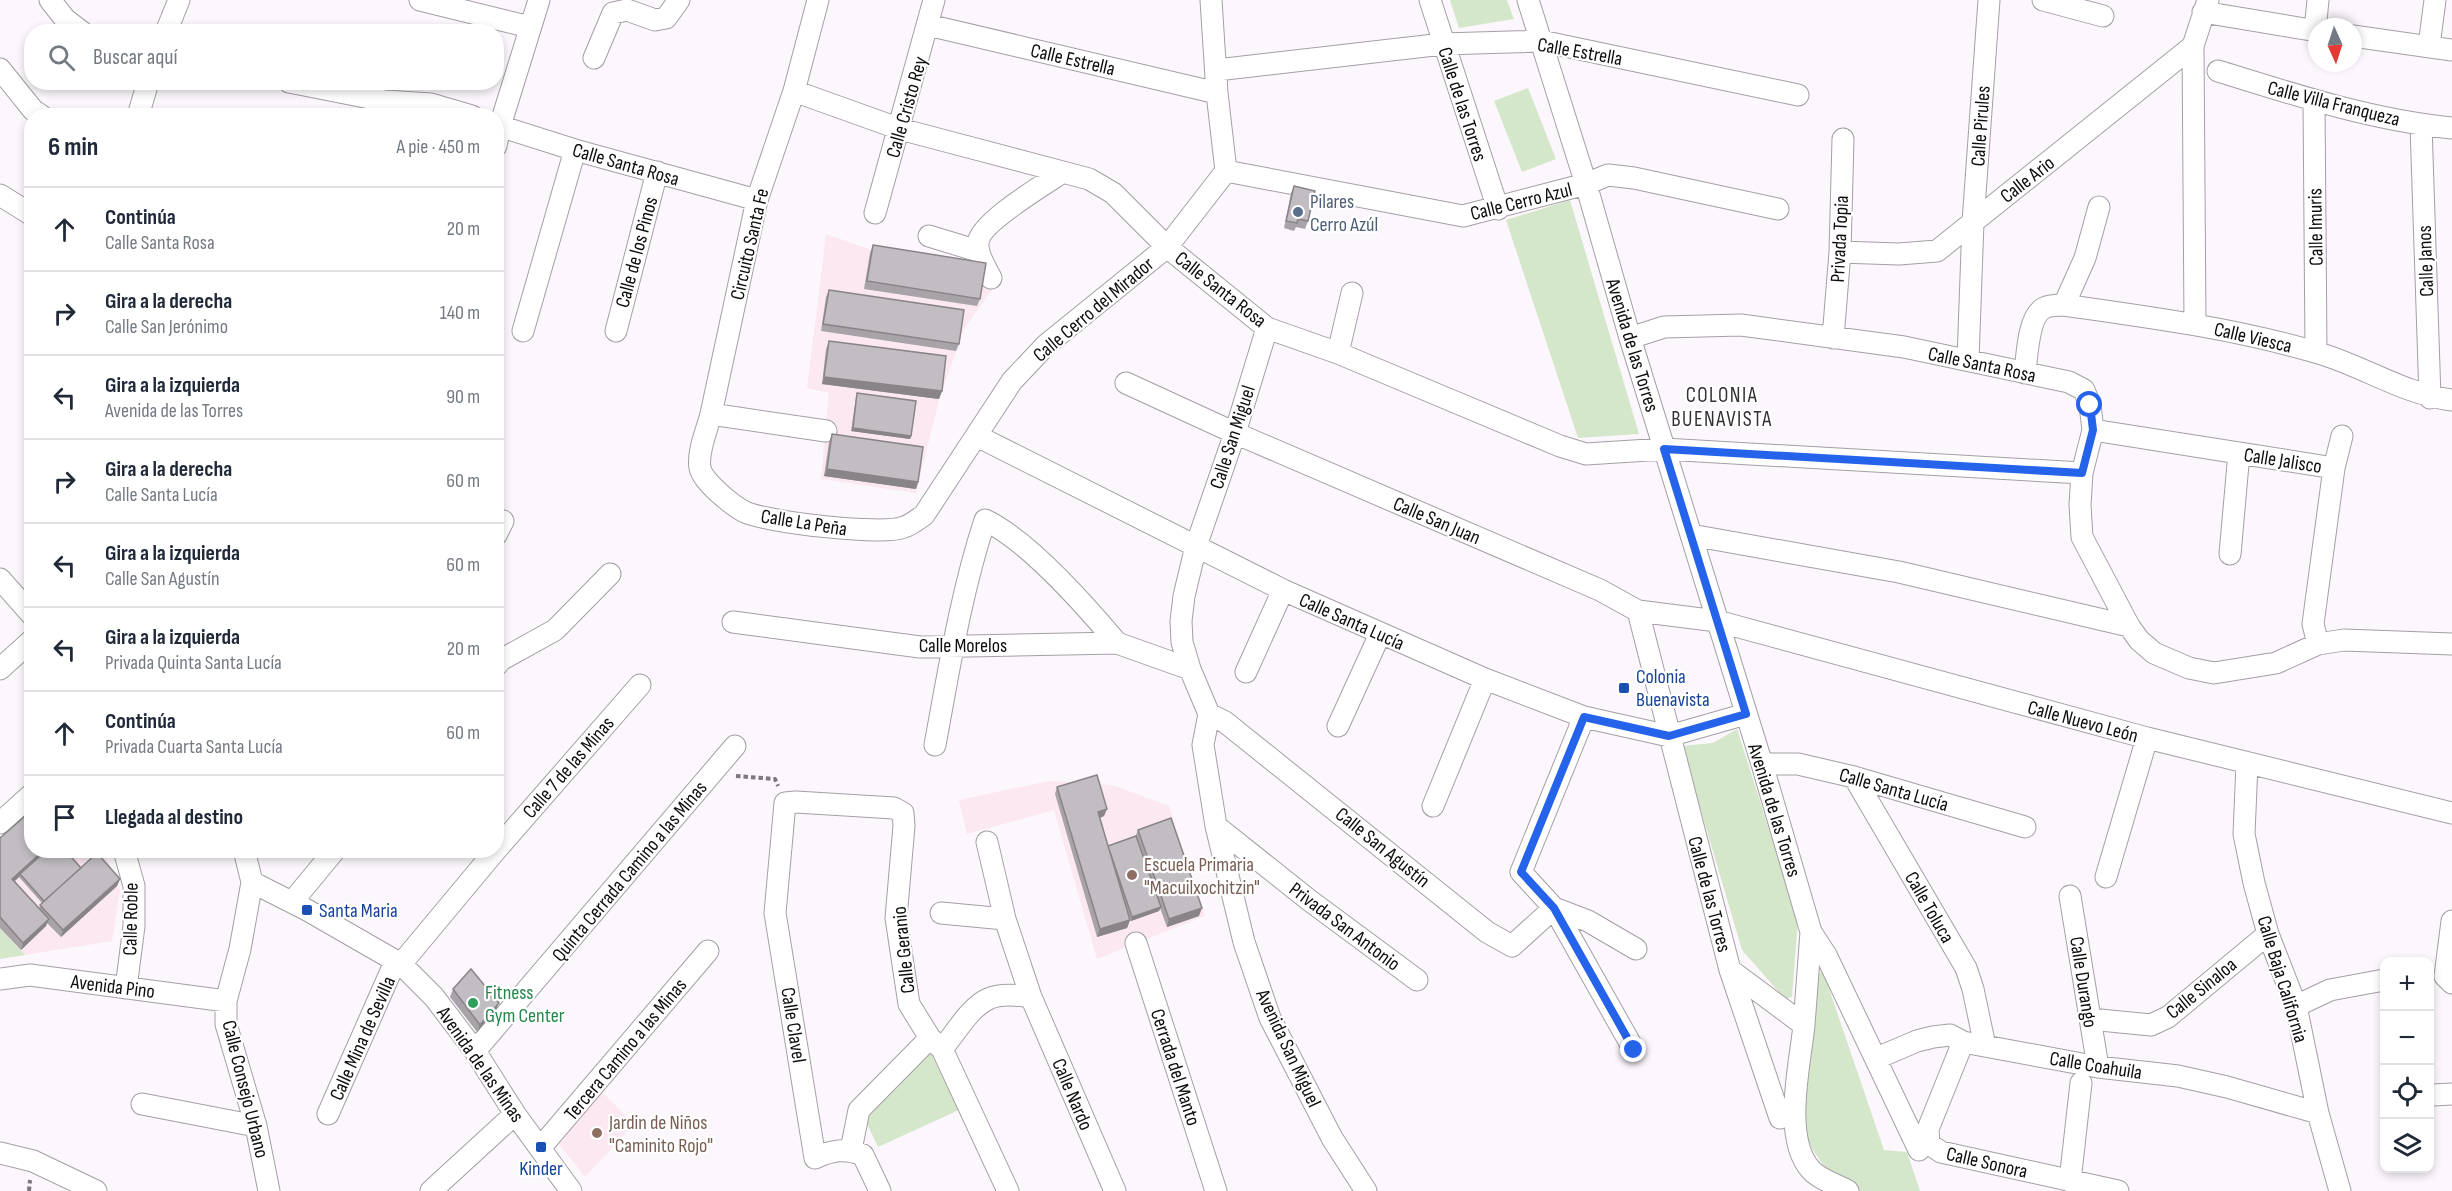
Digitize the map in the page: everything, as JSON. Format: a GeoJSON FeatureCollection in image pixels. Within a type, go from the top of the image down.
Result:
{"type":"FeatureCollection","features":[{"type":"Feature","properties":{"kind":"street"},"geometry":{"type":"LineString","coordinates":[[50,0],[69,9],[77,24]]}},
{"type":"Feature","properties":{"kind":"street"},"geometry":{"type":"LineString","coordinates":[[169,24],[179,0]]}},
{"type":"Feature","properties":{"kind":"street"},"geometry":{"type":"LineString","coordinates":[[420,0],[464,6],[530,27]]}},
{"type":"Feature","properties":{"kind":"street"},"geometry":{"type":"LineString","coordinates":[[504,112],[539,0]]}},
{"type":"Feature","properties":{"kind":"street"},"geometry":{"type":"LineString","coordinates":[[594,58],[613,13],[627,10],[655,20],[666,18],[679,0]]}},
{"type":"Feature","properties":{"kind":"street","name":"Circuito Santa Fe"},"geometry":{"type":"LineString","coordinates":[[713,488],[700,469],[702,445],[711,414],[757,200],[794,91],[818,0]]}},
{"type":"Feature","properties":{"kind":"street","name":"Calle Cristo Rey"},"geometry":{"type":"LineString","coordinates":[[875,213],[934,0]]}},
{"type":"Feature","properties":{"kind":"street"},"geometry":{"type":"LineString","coordinates":[[1211,0],[1217,93],[1226,171]]}},
{"type":"Feature","properties":{"kind":"street","name":"Calle de las Torres"},"geometry":{"type":"LineString","coordinates":[[1430,0],[1498,209]]}},
{"type":"Feature","properties":{"kind":"street","name":"Avenida de las Torres"},"geometry":{"type":"LineString","coordinates":[[1528,0],[1586,184],[1630,338],[1762,764],[1811,932],[1826,955],[1836,979],[1924,1147]]}},
{"type":"Feature","properties":{"kind":"street","name":"Calle Pirules"},"geometry":{"type":"LineString","coordinates":[[1968,360],[1973,222],[1989,0]]}},
{"type":"Feature","properties":{"kind":"street"},"geometry":{"type":"LineString","coordinates":[[2043,0],[2094,9]]}},
{"type":"Feature","properties":{"kind":"street"},"geometry":{"type":"LineString","coordinates":[[2317,18],[2318,0]]}},
{"type":"Feature","properties":{"kind":"street"},"geometry":{"type":"LineString","coordinates":[[2429,46],[2435,0]]}},
{"type":"Feature","properties":{"kind":"street"},"geometry":{"type":"LineString","coordinates":[[2195,324],[2193,46],[2206,6],[2308,29]]}},
{"type":"Feature","properties":{"kind":"street","name":"Calle Estrella"},"geometry":{"type":"LineString","coordinates":[[928,25],[1217,93]]}},
{"type":"Feature","properties":{"kind":"street"},"geometry":{"type":"LineString","coordinates":[[2362,37],[2452,50]]}},
{"type":"Feature","properties":{"kind":"street","name":"Calle Estrella"},"geometry":{"type":"LineString","coordinates":[[1217,70],[1443,44],[1541,41],[1798,95]]}},
{"type":"Feature","properties":{"kind":"street","name":"Calle Ario"},"geometry":{"type":"LineString","coordinates":[[1840,252],[1899,254],[1937,251],[2193,46]]}},
{"type":"Feature","properties":{"kind":"street"},"geometry":{"type":"LineString","coordinates":[[0,69],[31,108]]}},
{"type":"Feature","properties":{"kind":"street","name":"Calle Villa Franqueza"},"geometry":{"type":"LineString","coordinates":[[2218,71],[2314,101],[2421,125],[2452,128]]}},
{"type":"Feature","properties":{"kind":"street"},"geometry":{"type":"LineString","coordinates":[[140,108],[146,90]]}},
{"type":"Feature","properties":{"kind":"street"},"geometry":{"type":"LineString","coordinates":[[318,90],[384,108],[431,104],[445,108]]}},
{"type":"Feature","properties":{"kind":"street","name":"Calle Santa Rosa"},"geometry":{"type":"LineString","coordinates":[[794,91],[900,129],[1089,179],[1113,193],[1167,247],[1267,328],[1338,353],[1569,449],[1586,454],[1664,449],[2082,473]]}},
{"type":"Feature","properties":{"kind":"street","name":"Calle Imuris"},"geometry":{"type":"LineString","coordinates":[[2314,101],[2316,352]]}},
{"type":"Feature","properties":{"kind":"street","name":"Calle Janos"},"geometry":{"type":"LineString","coordinates":[[2421,125],[2430,398]]}},
{"type":"Feature","properties":{"kind":"street","name":"Calle Santa Rosa"},"geometry":{"type":"LineString","coordinates":[[504,133],[575,150],[757,200]]}},
{"type":"Feature","properties":{"kind":"street","name":"Privada Topia"},"geometry":{"type":"LineString","coordinates":[[1833,338],[1840,252],[1842,140]]}},
{"type":"Feature","properties":{"kind":"street"},"geometry":{"type":"LineString","coordinates":[[523,331],[575,150]]}},
{"type":"Feature","properties":{"kind":"street","name":"Calle Cerro Azul"},"geometry":{"type":"LineString","coordinates":[[1226,171],[1437,213],[1463,216],[1498,209],[1586,184],[1608,175],[1778,209]]}},
{"type":"Feature","properties":{"kind":"street","name":"Calle Cerro del Mirador"},"geometry":{"type":"LineString","coordinates":[[903,528],[924,515],[1012,381],[1046,345],[1167,247],[1226,171]]}},
{"type":"Feature","properties":{"kind":"street","name":"Calle de los Pinos"},"geometry":{"type":"LineString","coordinates":[[616,331],[657,172]]}},
{"type":"Feature","properties":{"kind":"street"},"geometry":{"type":"LineString","coordinates":[[991,278],[978,251],[978,240],[982,230],[1006,210],[1063,172]]}},
{"type":"Feature","properties":{"kind":"street"},"geometry":{"type":"LineString","coordinates":[[0,195],[24,210]]}},
{"type":"Feature","properties":{"kind":"street"},"geometry":{"type":"LineString","coordinates":[[2025,373],[2031,328],[2038,312],[2055,306],[2085,258],[2099,207]]}},
{"type":"Feature","properties":{"kind":"street"},"geometry":{"type":"LineString","coordinates":[[929,236],[978,251]]}},
{"type":"Feature","properties":{"kind":"street"},"geometry":{"type":"LineString","coordinates":[[1338,353],[1352,293]]}},
{"type":"Feature","properties":{"kind":"street","name":"Calle Viesca"},"geometry":{"type":"LineString","coordinates":[[2055,306],[2195,324],[2316,352],[2430,398],[2452,400]]}},
{"type":"Feature","properties":{"kind":"street","name":"Calle Santa Rosa"},"geometry":{"type":"LineString","coordinates":[[1630,338],[1664,327],[1741,325],[1904,347],[2069,382],[2084,390],[2090,405],[2093,430],[2082,473],[2080,505],[2082,537],[2129,626],[2139,640],[2154,653],[2189,668],[2214,673],[2276,663],[2318,644],[2344,640],[2452,644]]}},
{"type":"Feature","properties":{"kind":"street","name":"Calle San Miguel"},"geometry":{"type":"LineString","coordinates":[[1196,546],[1267,328]]}},
{"type":"Feature","properties":{"kind":"street"},"geometry":{"type":"LineString","coordinates":[[1126,383],[1234,434]]}},
{"type":"Feature","properties":{"kind":"street"},"geometry":{"type":"LineString","coordinates":[[711,414],[826,431]]}},
{"type":"Feature","properties":{"kind":"street","name":"Calle Jalisco"},"geometry":{"type":"LineString","coordinates":[[2093,430],[2334,468],[2313,624],[2318,644]]}},
{"type":"Feature","properties":{"kind":"street","name":"Calle San Juan"},"geometry":{"type":"LineString","coordinates":[[1234,434],[1600,590],[1638,611]]}},
{"type":"Feature","properties":{"kind":"street","name":"Calle Santa Lucía"},"geometry":{"type":"LineString","coordinates":[[976,436],[1283,590],[1485,679],[1584,717],[1669,736],[1746,714]]}},
{"type":"Feature","properties":{"kind":"street"},"geometry":{"type":"LineString","coordinates":[[2334,468],[2342,436]]}},
{"type":"Feature","properties":{"kind":"street"},"geometry":{"type":"LineString","coordinates":[[2230,554],[2239,453]]}},
{"type":"Feature","properties":{"kind":"street","name":"Calle La Peña"},"geometry":{"type":"LineString","coordinates":[[713,488],[745,512],[787,522],[870,531],[903,528]]}},
{"type":"Feature","properties":{"kind":"street"},"geometry":{"type":"LineString","coordinates":[[934,745],[953,645],[985,520],[998,526],[1036,558],[1091,612],[1117,643]]}},
{"type":"Feature","properties":{"kind":"street"},"geometry":{"type":"LineString","coordinates":[[1691,535],[1899,572],[2129,626]]}},
{"type":"Feature","properties":{"kind":"street"},"geometry":{"type":"LineString","coordinates":[[1196,546],[1184,596],[1181,621],[1182,642],[1190,669],[1209,714]]}},
{"type":"Feature","properties":{"kind":"street"},"geometry":{"type":"LineString","coordinates":[[504,658],[555,630],[610,574]]}},
{"type":"Feature","properties":{"kind":"street"},"geometry":{"type":"LineString","coordinates":[[0,579],[24,606]]}},
{"type":"Feature","properties":{"kind":"street"},"geometry":{"type":"LineString","coordinates":[[1246,672],[1283,590]]}},
{"type":"Feature","properties":{"kind":"street","name":"Calle de las Torres"},"geometry":{"type":"LineString","coordinates":[[1638,611],[1730,970],[1804,1025]]}},
{"type":"Feature","properties":{"kind":"street","name":"Calle Nuevo León"},"geometry":{"type":"LineString","coordinates":[[1638,611],[1717,621],[2147,738],[2452,813]]}},
{"type":"Feature","properties":{"kind":"street","name":"Calle Morelos"},"geometry":{"type":"LineString","coordinates":[[733,622],[920,646],[1117,643],[1190,669]]}},
{"type":"Feature","properties":{"kind":"street"},"geometry":{"type":"LineString","coordinates":[[1338,726],[1380,634]]}},
{"type":"Feature","properties":{"kind":"street"},"geometry":{"type":"LineString","coordinates":[[0,669],[24,647]]}},
{"type":"Feature","properties":{"kind":"street"},"geometry":{"type":"LineString","coordinates":[[1433,806],[1485,679]]}},
{"type":"Feature","properties":{"kind":"street","name":"Calle 7 de las Minas"},"geometry":{"type":"LineString","coordinates":[[504,841],[640,685]]}},
{"type":"Feature","properties":{"kind":"street","name":"Avenida San Miguel"},"geometry":{"type":"LineString","coordinates":[[1209,714],[1203,745],[1216,826],[1244,942],[1270,1018],[1332,1138],[1366,1191]]}},
{"type":"Feature","properties":{"kind":"street","name":"Calle San Agustín"},"geometry":{"type":"LineString","coordinates":[[1209,714],[1225,722],[1487,932],[1512,946],[1554,908]]}},
{"type":"Feature","properties":{"kind":"street"},"geometry":{"type":"LineString","coordinates":[[1584,717],[1521,872],[1554,908],[1634,1050]]}},
{"type":"Feature","properties":{"kind":"street"},"geometry":{"type":"LineString","coordinates":[[2106,877],[2147,738]]}},
{"type":"Feature","properties":{"kind":"street","name":"Quinta Cerrada Camino a las Minas"},"geometry":{"type":"LineString","coordinates":[[476,1051],[735,746]]}},
{"type":"Feature","properties":{"kind":"street","name":"Calle Santa Lucía"},"geometry":{"type":"LineString","coordinates":[[1762,764],[1798,764],[1854,777],[2025,827]]}},
{"type":"Feature","properties":{"kind":"street","name":"Calle Baja California"},"geometry":{"type":"LineString","coordinates":[[2247,764],[2244,834],[2254,884],[2268,934],[2296,1006],[2318,1113],[2340,1191]]}},
{"type":"Feature","properties":{"kind":"street","name":"Calle Toluca"},"geometry":{"type":"LineString","coordinates":[[1854,777],[1966,968],[1973,989],[1985,1046]]}},
{"type":"Feature","properties":{"kind":"street"},"geometry":{"type":"LineString","coordinates":[[0,823],[24,801]]}},
{"type":"Feature","properties":{"kind":"street","name":"Calle Geranio"},"geometry":{"type":"LineString","coordinates":[[785,803],[894,808],[903,813],[904,826],[896,918],[909,1004],[936,1044],[1008,1191]]}},
{"type":"Feature","properties":{"kind":"street","name":"Calle Clavel"},"geometry":{"type":"LineString","coordinates":[[785,803],[775,913],[815,1158],[831,1151],[850,1150]]}},
{"type":"Feature","properties":{"kind":"street","name":"Privada San Antonio"},"geometry":{"type":"LineString","coordinates":[[1216,826],[1309,900],[1417,980]]}},
{"type":"Feature","properties":{"kind":"street","name":"Calle Nardo"},"geometry":{"type":"LineString","coordinates":[[987,842],[1005,919],[1031,997],[1115,1191]]}},
{"type":"Feature","properties":{"kind":"street","name":"Calle Roble"},"geometry":{"type":"LineString","coordinates":[[126,858],[134,886],[134,926],[126,988]]}},
{"type":"Feature","properties":{"kind":"street"},"geometry":{"type":"LineString","coordinates":[[246,858],[252,882]]}},
{"type":"Feature","properties":{"kind":"street"},"geometry":{"type":"LineString","coordinates":[[292,902],[328,858]]}},
{"type":"Feature","properties":{"kind":"street","name":"Calle 7 de las Minas"},"geometry":{"type":"LineString","coordinates":[[398,963],[489,858]]}},
{"type":"Feature","properties":{"kind":"street","name":"Avenida de las Minas"},"geometry":{"type":"LineString","coordinates":[[252,882],[292,902],[398,963],[434,998],[476,1051],[515,1113],[572,1191]]}},
{"type":"Feature","properties":{"kind":"street","name":"Calle Consejo Urbano"},"geometry":{"type":"LineString","coordinates":[[252,882],[240,949],[226,1000],[226,1024],[256,1126],[269,1191]]}},
{"type":"Feature","properties":{"kind":"street","name":"Calle Durango"},"geometry":{"type":"LineString","coordinates":[[2070,896],[2098,1067]]}},
{"type":"Feature","properties":{"kind":"street"},"geometry":{"type":"LineString","coordinates":[[1554,908],[1588,921],[1636,950]]}},
{"type":"Feature","properties":{"kind":"street"},"geometry":{"type":"LineString","coordinates":[[941,913],[1005,919]]}},
{"type":"Feature","properties":{"kind":"street"},"geometry":{"type":"LineString","coordinates":[[2442,979],[2452,921]]}},
{"type":"Feature","properties":{"kind":"street","name":"Avenida de las Torres"},"geometry":{"type":"LineString","coordinates":[[1804,1025],[1811,932]]}},
{"type":"Feature","properties":{"kind":"street","name":"Calle Sinaloa"},"geometry":{"type":"LineString","coordinates":[[2090,1019],[2151,1025],[2168,1017],[2268,934]]}},
{"type":"Feature","properties":{"kind":"street","name":"Cerrada del Manto"},"geometry":{"type":"LineString","coordinates":[[1136,943],[1216,1191]]}},
{"type":"Feature","properties":{"kind":"street","name":"Tercera Camino a las Minas"},"geometry":{"type":"LineString","coordinates":[[541,1147],[708,951]]}},
{"type":"Feature","properties":{"kind":"street","name":"Calle Mina de Sevilla"},"geometry":{"type":"LineString","coordinates":[[328,1114],[398,963]]}},
{"type":"Feature","properties":{"kind":"street"},"geometry":{"type":"LineString","coordinates":[[1730,970],[1780,1118]]}},
{"type":"Feature","properties":{"kind":"street","name":"Avenida Pino"},"geometry":{"type":"LineString","coordinates":[[0,979],[30,975],[226,1000]]}},
{"type":"Feature","properties":{"kind":"street"},"geometry":{"type":"LineString","coordinates":[[2296,1006],[2330,990],[2380,981]]}},
{"type":"Feature","properties":{"kind":"street"},"geometry":{"type":"LineString","coordinates":[[880,1191],[863,1155],[850,1150],[859,1110],[988,999],[1013,995],[1031,997]]}},
{"type":"Feature","properties":{"kind":"street"},"geometry":{"type":"LineString","coordinates":[[1804,1025],[1794,1121],[1798,1151],[1812,1172],[1848,1191]]}},
{"type":"Feature","properties":{"kind":"street","name":"Calle Coahuila"},"geometry":{"type":"LineString","coordinates":[[1877,1058],[1917,1041],[1950,1035],[1963,1042],[2098,1067],[2178,1076],[2227,1087],[2318,1113]]}},
{"type":"Feature","properties":{"kind":"street"},"geometry":{"type":"LineString","coordinates":[[1924,1147],[1928,1130],[1963,1042]]}},
{"type":"Feature","properties":{"kind":"street"},"geometry":{"type":"LineString","coordinates":[[2070,1181],[2081,1083]]}},
{"type":"Feature","properties":{"kind":"street"},"geometry":{"type":"LineString","coordinates":[[142,1104],[256,1126]]}},
{"type":"Feature","properties":{"kind":"street"},"geometry":{"type":"LineString","coordinates":[[431,1191],[515,1113]]}},
{"type":"Feature","properties":{"kind":"street","name":"Calle Sonora"},"geometry":{"type":"LineString","coordinates":[[1924,1147],[2118,1191]]}},
{"type":"Feature","properties":{"kind":"street"},"geometry":{"type":"LineString","coordinates":[[0,1153],[33,1161],[96,1191]]}},
{"type":"Feature","properties":{"kind":"path"},"geometry":{"type":"LineString","coordinates":[[711,774],[775,779],[785,803]]}},
{"type":"Feature","properties":{"kind":"shaded area"},"geometry":{"type":"Polygon","coordinates":[[[826,234],[871,250],[983,271],[993,288],[964,329],[939,400],[916,493],[821,479],[829,393],[807,388],[826,234]]]}},
{"type":"Feature","properties":{"kind":"shaded area","name":"Escuela Primaria \"Macuilxochitzin\""},"geometry":{"type":"Polygon","coordinates":[[[1049,781],[1115,786],[1169,806],[1205,916],[1097,959],[1054,810],[967,834],[959,800],[1049,781]]]}},
{"type":"Feature","properties":{"kind":"shaded area"},"geometry":{"type":"Polygon","coordinates":[[[0,843],[24,848],[24,858],[107,858],[120,891],[112,941],[25,955],[0,928],[0,843]]]}},
{"type":"Feature","properties":{"kind":"shaded area","name":"Jardin de Niños \"Caminito Rojo\""},"geometry":{"type":"Polygon","coordinates":[[[602,1092],[634,1124],[585,1177],[559,1144],[602,1092]]]}},
{"type":"Feature","properties":{"kind":"green space"},"geometry":{"type":"Polygon","coordinates":[[[1450,0],[1507,0],[1514,19],[1459,28],[1450,0]]]}},
{"type":"Feature","properties":{"kind":"green space"},"geometry":{"type":"Polygon","coordinates":[[[1528,88],[1556,159],[1522,172],[1494,101],[1528,88]]]}},
{"type":"Feature","properties":{"kind":"green space"},"geometry":{"type":"Polygon","coordinates":[[[1570,200],[1639,434],[1578,438],[1506,220],[1570,200]]]}},
{"type":"Feature","properties":{"kind":"green space"},"geometry":{"type":"Polygon","coordinates":[[[1737,729],[1798,920],[1792,997],[1785,999],[1742,950],[1682,746],[1713,743],[1737,729]]]}},
{"type":"Feature","properties":{"kind":"green space"},"geometry":{"type":"Polygon","coordinates":[[[0,928],[25,955],[0,959],[0,928]]]}},
{"type":"Feature","properties":{"kind":"green space"},"geometry":{"type":"Polygon","coordinates":[[[1823,971],[1884,1150],[1907,1152],[1920,1191],[1855,1191],[1823,1165],[1811,1147],[1804,1126],[1814,976],[1823,971]]]}},
{"type":"Feature","properties":{"kind":"green space"},"geometry":{"type":"Polygon","coordinates":[[[928,1047],[959,1110],[878,1147],[861,1111],[928,1047]]]}},
{"type":"Feature","properties":{"kind":"building","name":"Pilares Cerro Azúl"},"geometry":{"type":"Polygon","coordinates":[[[1294,186],[1315,191],[1308,221],[1298,219],[1297,223],[1286,221],[1294,186]]]}},
{"type":"Feature","properties":{"kind":"building"},"geometry":{"type":"Polygon","coordinates":[[[873,245],[986,263],[980,299],[867,281],[873,245]]]}},
{"type":"Feature","properties":{"kind":"building"},"geometry":{"type":"Polygon","coordinates":[[[829,290],[964,310],[959,344],[823,324],[829,290]]]}},
{"type":"Feature","properties":{"kind":"building"},"geometry":{"type":"Polygon","coordinates":[[[829,341],[946,356],[942,391],[824,377],[829,341]]]}},
{"type":"Feature","properties":{"kind":"building"},"geometry":{"type":"Polygon","coordinates":[[[857,393],[916,401],[911,436],[853,428],[857,393]]]}},
{"type":"Feature","properties":{"kind":"building"},"geometry":{"type":"Polygon","coordinates":[[[832,434],[923,447],[918,482],[827,469],[832,434]]]}},
{"type":"Feature","properties":{"kind":"building"},"geometry":{"type":"Polygon","coordinates":[[[1097,775],[1107,809],[1098,812],[1130,920],[1100,929],[1057,787],[1097,775]]]}},
{"type":"Feature","properties":{"kind":"building"},"geometry":{"type":"Polygon","coordinates":[[[24,817],[24,858],[35,858],[12,879],[49,919],[23,943],[0,917],[0,838],[24,817]]]}},
{"type":"Feature","properties":{"kind":"building"},"geometry":{"type":"Polygon","coordinates":[[[1171,818],[1202,908],[1169,919],[1138,830],[1171,818]]]}},
{"type":"Feature","properties":{"kind":"building"},"geometry":{"type":"Polygon","coordinates":[[[1136,836],[1161,907],[1132,917],[1108,846],[1136,836]]]}},
{"type":"Feature","properties":{"kind":"building"},"geometry":{"type":"Polygon","coordinates":[[[38,858],[72,858],[81,868],[44,901],[20,874],[38,858]]]}},
{"type":"Feature","properties":{"kind":"building"},"geometry":{"type":"Polygon","coordinates":[[[92,858],[101,858],[120,879],[63,930],[40,905],[92,858]]]}},
{"type":"Feature","properties":{"kind":"building","name":"Fitness Gym Center"},"geometry":{"type":"Polygon","coordinates":[[[471,969],[499,1003],[480,1025],[453,989],[471,969]]]}},
{"type":"Feature","properties":{"kind":"place","name":"Pilares Cerro Azúl"},"geometry":{"type":"Point","coordinates":[1298,212]}},
{"type":"Feature","properties":{"kind":"place","name":"Colonia Buenavista"},"geometry":{"type":"Point","coordinates":[1624,688]}},
{"type":"Feature","properties":{"kind":"place","name":"Escuela Primaria \"Macuilxochitzin\""},"geometry":{"type":"Point","coordinates":[1132,875]}},
{"type":"Feature","properties":{"kind":"place","name":"Santa Maria"},"geometry":{"type":"Point","coordinates":[307,910]}},
{"type":"Feature","properties":{"kind":"place","name":"Fitness Gym Center"},"geometry":{"type":"Point","coordinates":[473,1003]}},
{"type":"Feature","properties":{"kind":"place","name":"Jardin de Niños \"Caminito Rojo\""},"geometry":{"type":"Point","coordinates":[597,1133]}},
{"type":"Feature","properties":{"kind":"place","name":"Kinder"},"geometry":{"type":"Point","coordinates":[541,1147]}},
{"type":"Feature","properties":{"kind":"district","name":"COLONIA BUENAVISTA"},"geometry":{"type":"Point","coordinates":[1722,407]}},
{"type":"Feature","properties":{"kind":"route"},"geometry":{"type":"LineString","coordinates":[[1634,1050],[1554,908],[1521,872],[1584,717],[1669,736],[1746,714],[1664,449],[2082,473],[2093,430],[2090,405]]}}]}
